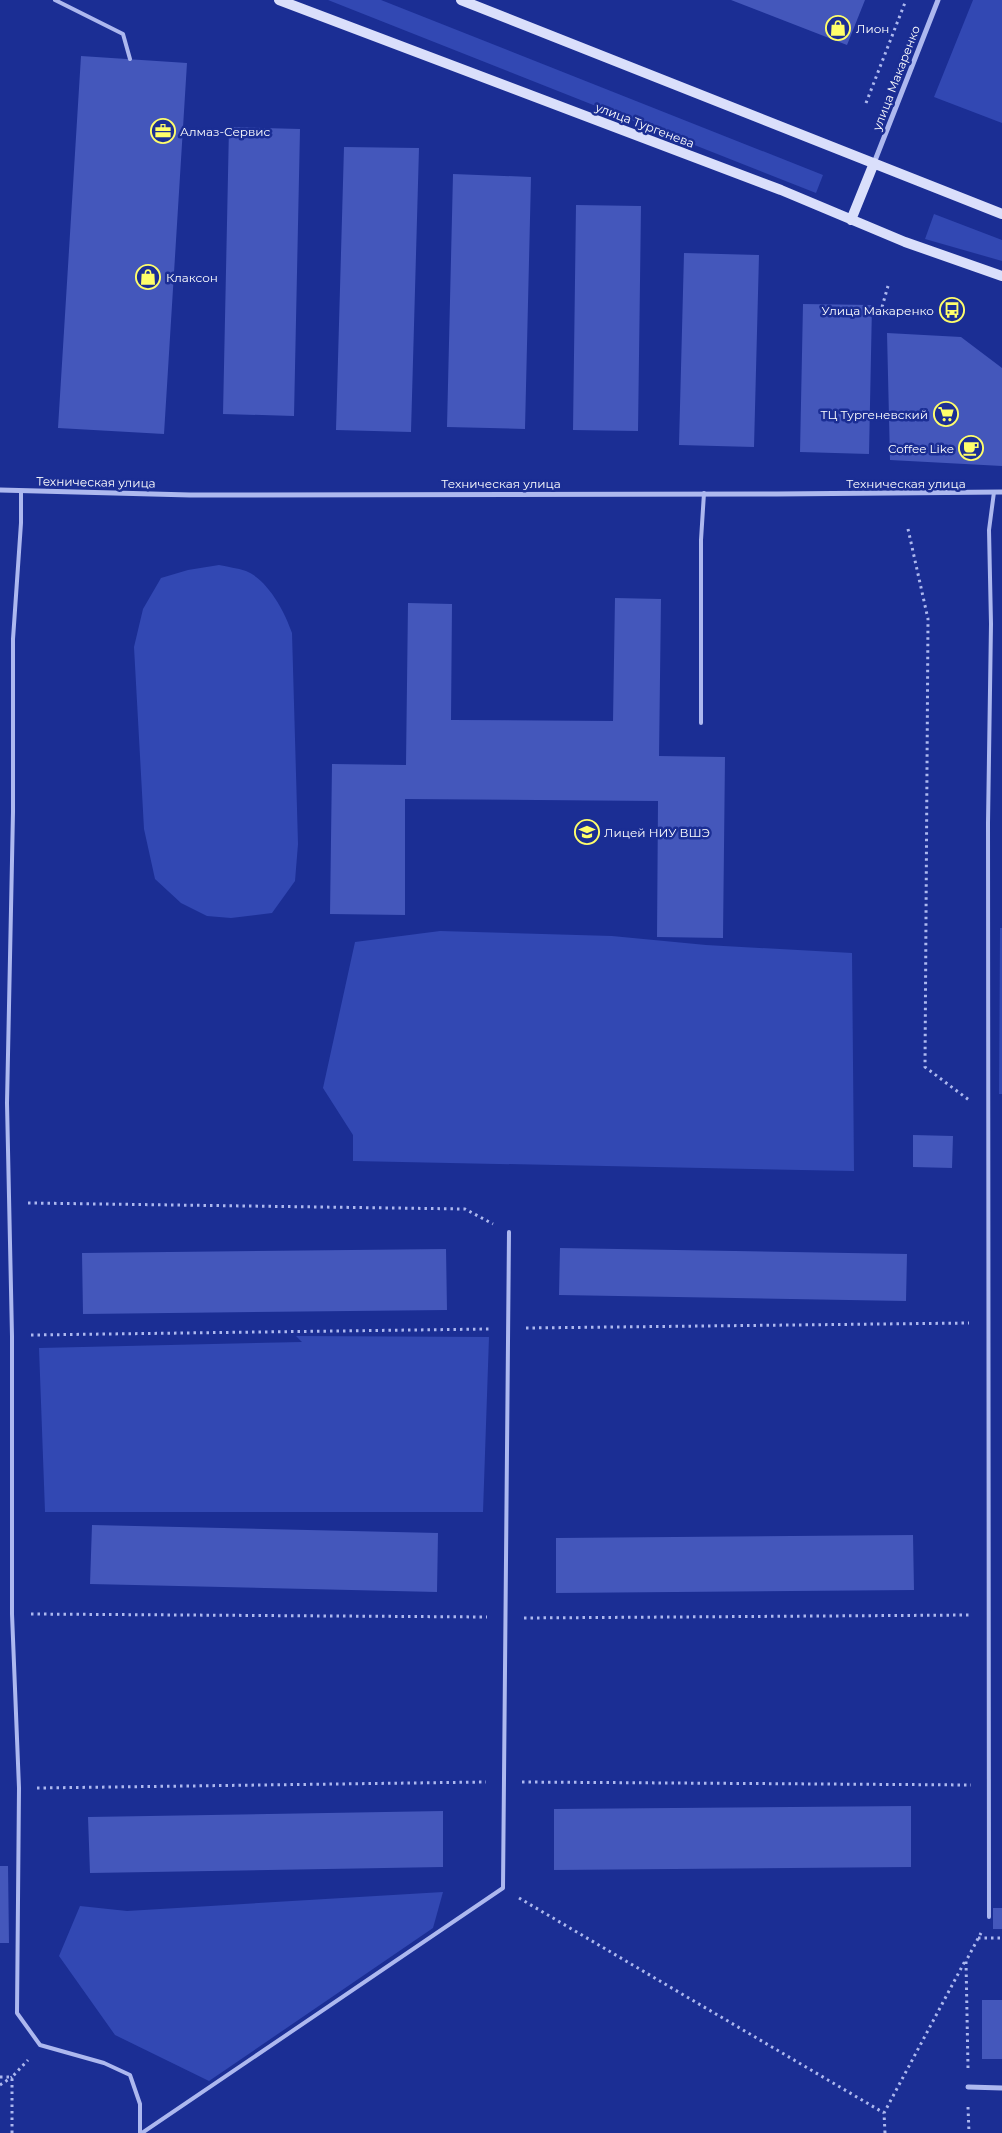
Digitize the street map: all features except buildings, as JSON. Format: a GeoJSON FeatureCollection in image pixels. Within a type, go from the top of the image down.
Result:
{"type":"FeatureCollection","features":[{"type":"Feature","properties":{"kind":"main road","name":"улица Тургенева"},"geometry":{"type":"LineString","coordinates":[[279,0],[781,190],[851,220],[1002,276]]}},
{"type":"Feature","properties":{"kind":"main road"},"geometry":{"type":"LineString","coordinates":[[461,0],[1002,214]]}},
{"type":"Feature","properties":{"kind":"main road"},"geometry":{"type":"LineString","coordinates":[[851,220],[874,163]]}},
{"type":"Feature","properties":{"kind":"street","name":"улица Макаренко"},"geometry":{"type":"LineString","coordinates":[[874,163],[938,0]]}},
{"type":"Feature","properties":{"kind":"street","name":"Техническая улица"},"geometry":{"type":"LineString","coordinates":[[0,490],[190,495],[1002,492]]}},
{"type":"Feature","properties":{"kind":"street"},"geometry":{"type":"LineString","coordinates":[[968,2087],[1002,2088]]}},
{"type":"Feature","properties":{"kind":"lane"},"geometry":{"type":"LineString","coordinates":[[55,0],[123,34],[130,60]]}},
{"type":"Feature","properties":{"kind":"lane"},"geometry":{"type":"LineString","coordinates":[[21,491],[21,523],[13,639],[13,812],[7,1103],[12,1336],[12,1614],[19,1788],[17,2013],[40,2045],[104,2063],[130,2075],[140,2104],[141,2133]]}},
{"type":"Feature","properties":{"kind":"lane"},"geometry":{"type":"LineString","coordinates":[[989,1917],[988,823],[991,624],[990,530],[994,492]]}},
{"type":"Feature","properties":{"kind":"lane"},"geometry":{"type":"LineString","coordinates":[[701,723],[701,540],[704,493]]}},
{"type":"Feature","properties":{"kind":"lane"},"geometry":{"type":"LineString","coordinates":[[141,2133],[503,1888],[509,1232]]}},
{"type":"Feature","properties":{"kind":"path"},"geometry":{"type":"LineString","coordinates":[[866,104],[906,0]]}},
{"type":"Feature","properties":{"kind":"path"},"geometry":{"type":"LineString","coordinates":[[882,306],[888,286]]}},
{"type":"Feature","properties":{"kind":"path"},"geometry":{"type":"LineString","coordinates":[[908,529],[928,619],[924,1067],[987,1114]]}},
{"type":"Feature","properties":{"kind":"path"},"geometry":{"type":"LineString","coordinates":[[9,1202],[464,1209],[509,1232]]}},
{"type":"Feature","properties":{"kind":"path"},"geometry":{"type":"LineString","coordinates":[[503,1888],[884,2113]]}},
{"type":"Feature","properties":{"kind":"path"},"geometry":{"type":"LineString","coordinates":[[885,2133],[884,2113],[989,1917]]}},
{"type":"Feature","properties":{"kind":"path"},"geometry":{"type":"LineString","coordinates":[[978,1938],[1002,1938]]}},
{"type":"Feature","properties":{"kind":"path"},"geometry":{"type":"LineString","coordinates":[[966,1961],[969,2133]]}},
{"type":"Feature","properties":{"kind":"path"},"geometry":{"type":"LineString","coordinates":[[0,2085],[12,2077],[40,2045]]}},
{"type":"Feature","properties":{"kind":"path"},"geometry":{"type":"LineString","coordinates":[[0,2077],[12,2077]]}},
{"type":"Feature","properties":{"kind":"path"},"geometry":{"type":"LineString","coordinates":[[12,2077],[12,2133]]}},
{"type":"Feature","properties":{"kind":"shaded area"},"geometry":{"type":"Polygon","coordinates":[[[328,0],[381,0],[823,175],[816,193],[328,0]]]}},
{"type":"Feature","properties":{"kind":"shaded area"},"geometry":{"type":"Polygon","coordinates":[[[973,0],[1002,0],[1002,123],[934,97],[973,0]]]}},
{"type":"Feature","properties":{"kind":"shaded area"},"geometry":{"type":"Polygon","coordinates":[[[934,214],[1002,240],[1002,261],[925,239],[934,214]]]}},
{"type":"Feature","properties":{"kind":"shaded area"},"geometry":{"type":"Polygon","coordinates":[[[219,565],[236,568],[254,575],[275,598],[292,633],[298,844],[295,881],[272,913],[231,918],[207,916],[181,903],[155,879],[144,829],[134,647],[143,609],[161,578],[188,570],[219,565]]]}},
{"type":"Feature","properties":{"kind":"shaded area"},"geometry":{"type":"Polygon","coordinates":[[[1000,928],[1002,928],[1002,1094],[999,1094],[1000,928]]]}},
{"type":"Feature","properties":{"kind":"shaded area"},"geometry":{"type":"Polygon","coordinates":[[[440,931],[612,936],[706,945],[852,953],[854,1171],[353,1161],[353,1135],[323,1088],[355,942],[440,931]]]}},
{"type":"Feature","properties":{"kind":"shaded area"},"geometry":{"type":"Polygon","coordinates":[[[296,1336],[489,1337],[483,1512],[45,1512],[39,1348],[302,1342],[296,1336]]]}},
{"type":"Feature","properties":{"kind":"shaded area"},"geometry":{"type":"Polygon","coordinates":[[[443,1892],[433,1928],[209,2081],[115,2035],[59,1956],[80,1906],[127,1911],[443,1892]]]}},
{"type":"Feature","properties":{"kind":"place","name":"Лион"},"geometry":{"type":"Point","coordinates":[838,28]}},
{"type":"Feature","properties":{"kind":"place","name":"Алмаз-Сервис"},"geometry":{"type":"Point","coordinates":[163,131]}},
{"type":"Feature","properties":{"kind":"place","name":"Клаксон"},"geometry":{"type":"Point","coordinates":[148,277]}},
{"type":"Feature","properties":{"kind":"place","name":"Улица Макаренко"},"geometry":{"type":"Point","coordinates":[952,310]}},
{"type":"Feature","properties":{"kind":"place","name":"ТЦ Тургеневский"},"geometry":{"type":"Point","coordinates":[946,414]}},
{"type":"Feature","properties":{"kind":"place","name":"Coffee Like"},"geometry":{"type":"Point","coordinates":[971,448]}},
{"type":"Feature","properties":{"kind":"place","name":"Лицей НИУ ВШЭ"},"geometry":{"type":"Point","coordinates":[587,832]}}]}
